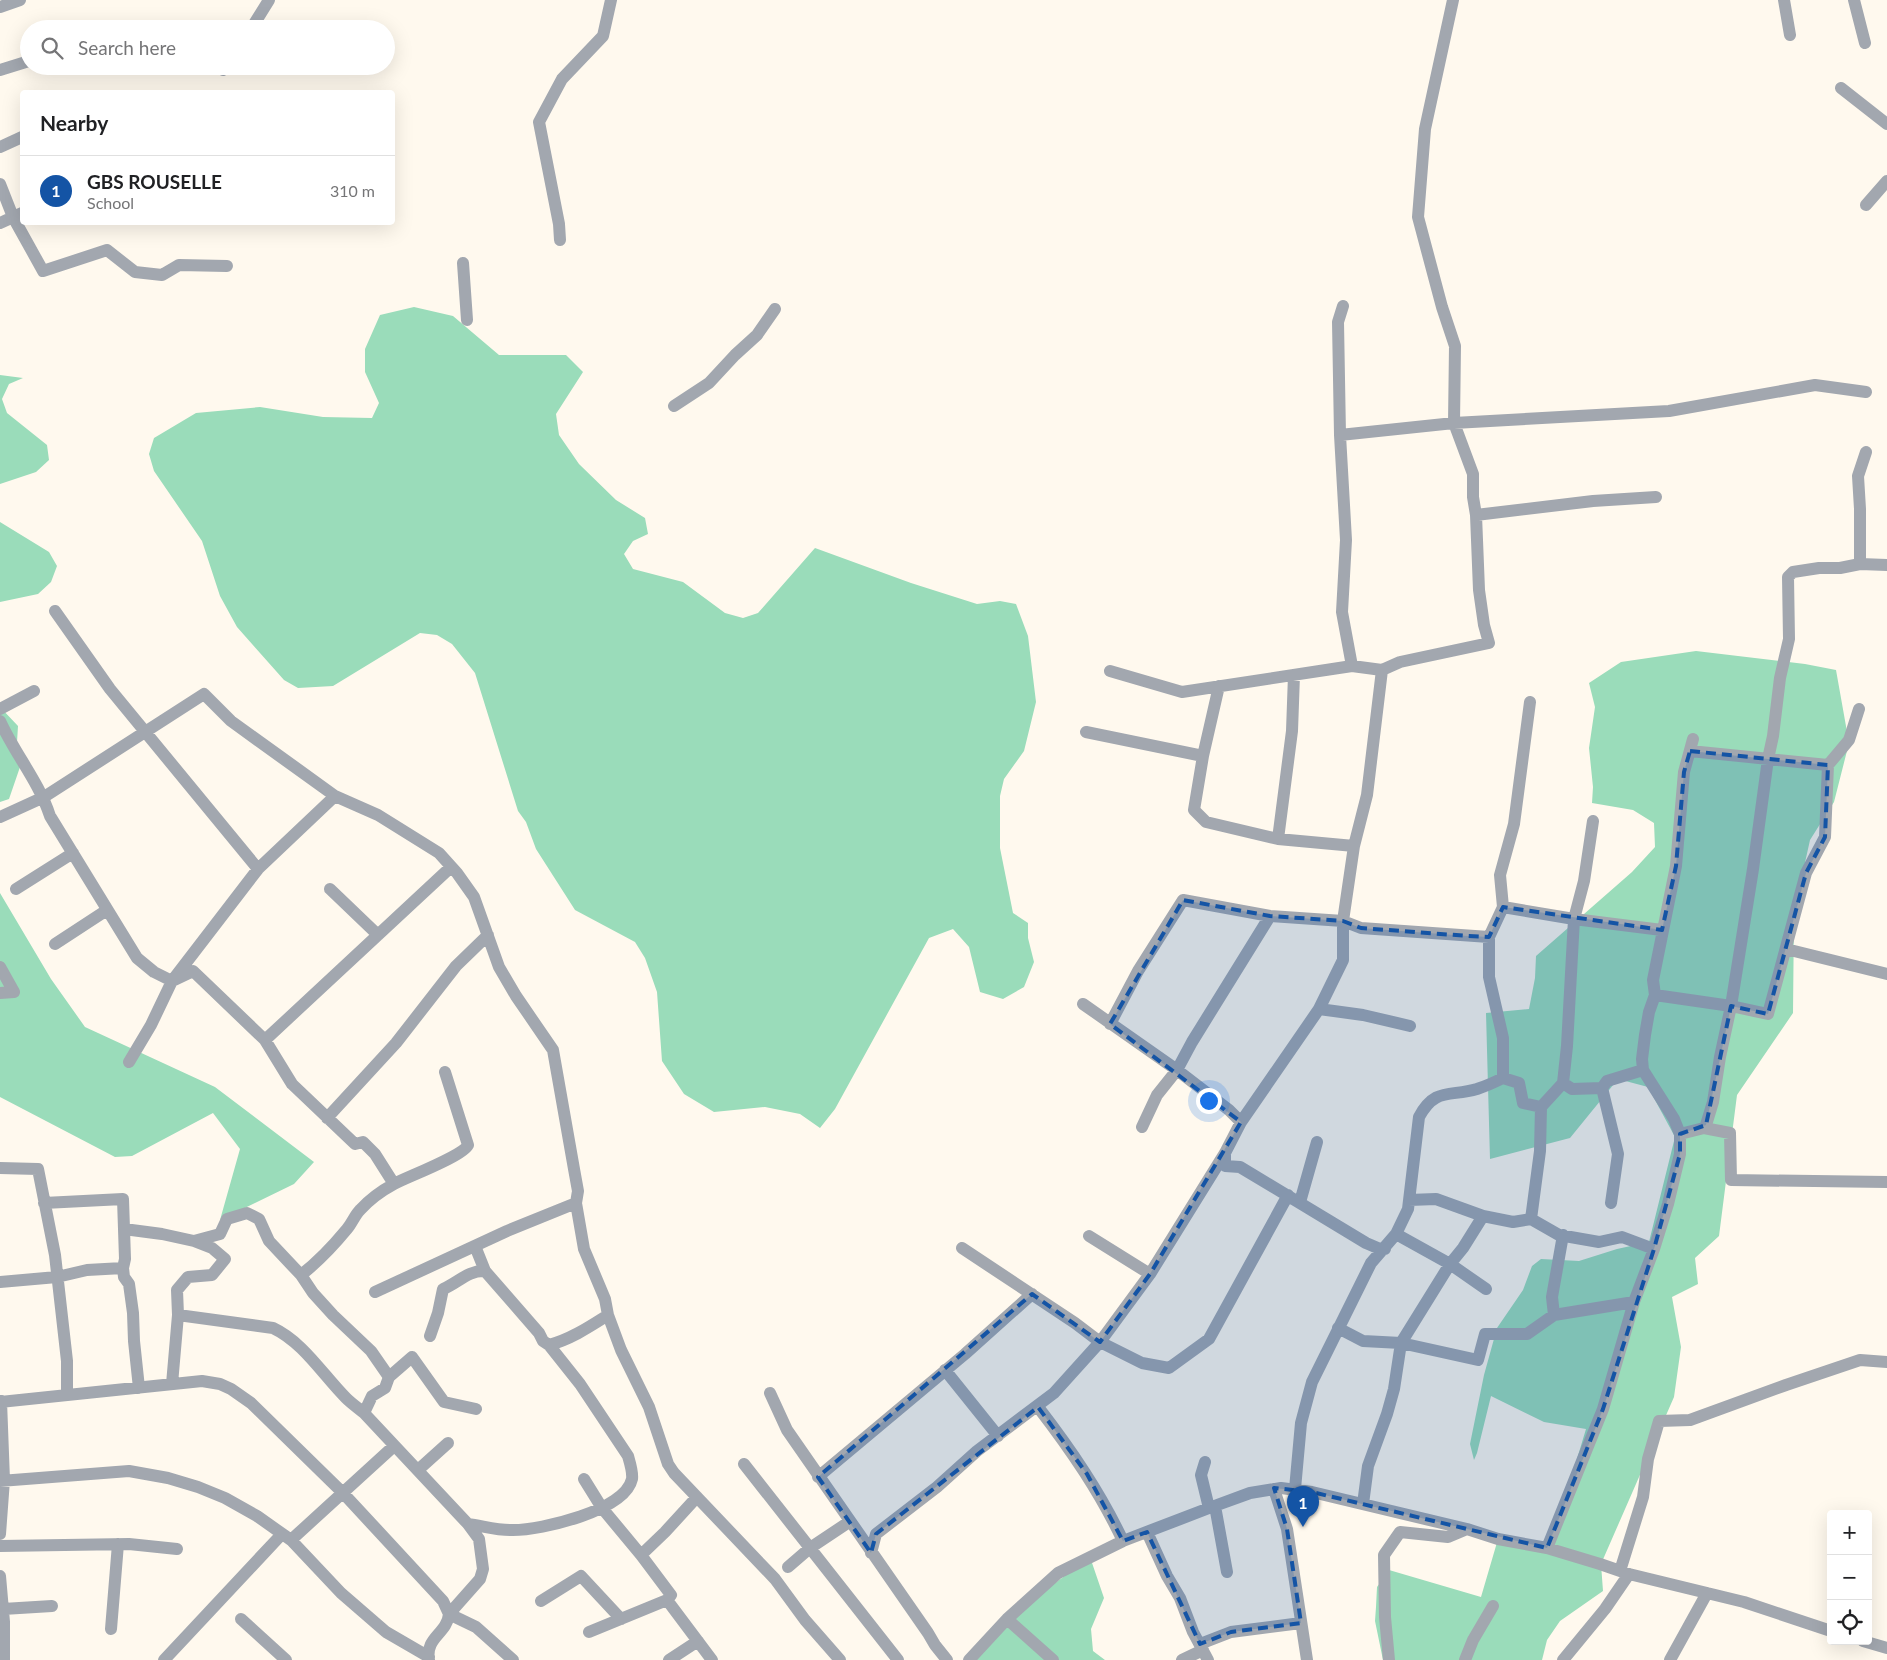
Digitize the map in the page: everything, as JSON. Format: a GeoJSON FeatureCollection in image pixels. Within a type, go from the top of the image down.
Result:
{"type":"FeatureCollection","features":[{"type":"Feature","properties":{"kind":"street"},"geometry":{"type":"LineString","coordinates":[[0,8],[20,0]]}},
{"type":"Feature","properties":{"kind":"street"},"geometry":{"type":"LineString","coordinates":[[257,20],[269,0]]}},
{"type":"Feature","properties":{"kind":"street"},"geometry":{"type":"LineString","coordinates":[[560,240],[559,224],[539,122],[562,80],[603,36],[611,0]]}},
{"type":"Feature","properties":{"kind":"street"},"geometry":{"type":"LineString","coordinates":[[1110,671],[1182,692],[1352,666],[1382,670],[1400,662],[1489,643],[1484,625],[1479,590],[1476,515],[1472,474],[1454,423],[1454,346],[1418,217],[1425,129],[1454,0]]}},
{"type":"Feature","properties":{"kind":"street"},"geometry":{"type":"LineString","coordinates":[[1784,0],[1790,35]]}},
{"type":"Feature","properties":{"kind":"street"},"geometry":{"type":"LineString","coordinates":[[1854,0],[1865,43]]}},
{"type":"Feature","properties":{"kind":"street"},"geometry":{"type":"LineString","coordinates":[[0,70],[20,64]]}},
{"type":"Feature","properties":{"kind":"street"},"geometry":{"type":"LineString","coordinates":[[1841,88],[1887,124]]}},
{"type":"Feature","properties":{"kind":"street"},"geometry":{"type":"LineString","coordinates":[[0,147],[20,138]]}},
{"type":"Feature","properties":{"kind":"street"},"geometry":{"type":"LineString","coordinates":[[1866,206],[1887,181]]}},
{"type":"Feature","properties":{"kind":"street"},"geometry":{"type":"LineString","coordinates":[[0,184],[18,215],[0,223]]}},
{"type":"Feature","properties":{"kind":"street"},"geometry":{"type":"LineString","coordinates":[[22,225],[43,271],[107,250],[135,272],[162,275],[179,265],[227,266]]}},
{"type":"Feature","properties":{"kind":"street"},"geometry":{"type":"LineString","coordinates":[[463,263],[468,320]]}},
{"type":"Feature","properties":{"kind":"street"},"geometry":{"type":"LineString","coordinates":[[1343,306],[1338,322],[1340,435],[1346,540],[1342,612],[1352,666]]}},
{"type":"Feature","properties":{"kind":"street"},"geometry":{"type":"LineString","coordinates":[[674,406],[709,383],[735,355],[757,336],[774,309]]}},
{"type":"Feature","properties":{"kind":"street"},"geometry":{"type":"LineString","coordinates":[[1340,435],[1454,423],[1668,411],[1815,385],[1866,392]]}},
{"type":"Feature","properties":{"kind":"street"},"geometry":{"type":"LineString","coordinates":[[1860,564],[1858,476],[1866,452]]}},
{"type":"Feature","properties":{"kind":"street"},"geometry":{"type":"LineString","coordinates":[[1476,515],[1593,501],[1656,497]]}},
{"type":"Feature","properties":{"kind":"street"},"geometry":{"type":"LineString","coordinates":[[1704,1128],[1713,1102],[1754,869],[1780,678],[1789,639],[1788,577],[1793,572],[1819,568],[1840,568],[1860,564],[1887,565]]}},
{"type":"Feature","properties":{"kind":"street"},"geometry":{"type":"LineString","coordinates":[[54,611],[110,689],[258,869]]}},
{"type":"Feature","properties":{"kind":"street"},"geometry":{"type":"LineString","coordinates":[[871,1553],[876,1534],[937,1487],[977,1451],[1038,1407],[1054,1393],[1100,1342],[1150,1274],[1225,1153],[1241,1122],[1319,1009],[1342,960],[1343,921],[1354,846],[1367,795],[1382,670]]}},
{"type":"Feature","properties":{"kind":"street"},"geometry":{"type":"LineString","coordinates":[[1278,839],[1292,731],[1294,675]]}},
{"type":"Feature","properties":{"kind":"street"},"geometry":{"type":"LineString","coordinates":[[1219,686],[1203,756],[1194,810],[1206,822],[1278,839],[1354,846]]}},
{"type":"Feature","properties":{"kind":"street"},"geometry":{"type":"LineString","coordinates":[[0,709],[34,691]]}},
{"type":"Feature","properties":{"kind":"street"},"geometry":{"type":"LineString","coordinates":[[0,817],[44,797],[204,694],[231,721],[335,796],[378,815],[439,853],[474,897],[503,974],[553,1050],[578,1191],[576,1203],[584,1249],[605,1299],[608,1315],[632,1374],[649,1407],[668,1464],[674,1473],[775,1579],[805,1620],[840,1660]]}},
{"type":"Feature","properties":{"kind":"street"},"geometry":{"type":"LineString","coordinates":[[1503,1078],[1503,1038],[1489,977],[1489,937],[1503,907],[1500,875],[1514,824],[1530,702]]}},
{"type":"Feature","properties":{"kind":"street"},"geometry":{"type":"LineString","coordinates":[[1655,995],[1731,1006],[1768,1014],[1806,873],[1825,837],[1828,765],[1849,740],[1859,709]]}},
{"type":"Feature","properties":{"kind":"street"},"geometry":{"type":"LineString","coordinates":[[0,721],[44,797],[50,816],[137,958],[154,972],[172,981]]}},
{"type":"Feature","properties":{"kind":"street"},"geometry":{"type":"LineString","coordinates":[[1086,732],[1203,756]]}},
{"type":"Feature","properties":{"kind":"street"},"geometry":{"type":"LineString","coordinates":[[1547,1548],[1603,1409],[1634,1302],[1654,1249],[1672,1190],[1680,1154],[1680,1134],[1674,1119],[1643,1070],[1642,1059],[1649,1012],[1655,995],[1653,980],[1676,866],[1684,772],[1691,745],[1768,760],[1828,765]]}},
{"type":"Feature","properties":{"kind":"street"},"geometry":{"type":"LineString","coordinates":[[129,1062],[172,981],[258,869],[335,796]]}},
{"type":"Feature","properties":{"kind":"street"},"geometry":{"type":"LineString","coordinates":[[1531,1219],[1541,1132],[1541,1107],[1563,1083],[1568,1046],[1574,919],[1584,881],[1593,821]]}},
{"type":"Feature","properties":{"kind":"street"},"geometry":{"type":"LineString","coordinates":[[16,889],[72,853]]}},
{"type":"Feature","properties":{"kind":"street"},"geometry":{"type":"LineString","coordinates":[[265,1040],[451,867]]}},
{"type":"Feature","properties":{"kind":"street"},"geometry":{"type":"LineString","coordinates":[[330,889],[378,935]]}},
{"type":"Feature","properties":{"kind":"street"},"geometry":{"type":"LineString","coordinates":[[1110,1024],[1138,971],[1183,900],[1270,916],[1343,921],[1361,928],[1489,937]]}},
{"type":"Feature","properties":{"kind":"street"},"geometry":{"type":"LineString","coordinates":[[1503,907],[1574,919],[1662,930]]}},
{"type":"Feature","properties":{"kind":"street"},"geometry":{"type":"LineString","coordinates":[[55,944],[107,910]]}},
{"type":"Feature","properties":{"kind":"street"},"geometry":{"type":"LineString","coordinates":[[1142,1127],[1157,1095],[1177,1070],[1192,1042],[1270,916]]}},
{"type":"Feature","properties":{"kind":"street"},"geometry":{"type":"LineString","coordinates":[[327,1118],[396,1043],[456,966],[488,935]]}},
{"type":"Feature","properties":{"kind":"street"},"geometry":{"type":"LineString","coordinates":[[1786,950],[1887,974]]}},
{"type":"Feature","properties":{"kind":"street"},"geometry":{"type":"LineString","coordinates":[[0,967],[14,992],[0,993]]}},
{"type":"Feature","properties":{"kind":"street"},"geometry":{"type":"LineString","coordinates":[[172,981],[193,971],[265,1040],[292,1084],[355,1144],[363,1142],[375,1154],[394,1184]]}},
{"type":"Feature","properties":{"kind":"street"},"geometry":{"type":"LineString","coordinates":[[1083,1004],[1177,1070],[1229,1110],[1241,1122]]}},
{"type":"Feature","properties":{"kind":"street"},"geometry":{"type":"LineString","coordinates":[[1319,1009],[1363,1015],[1410,1026]]}},
{"type":"Feature","properties":{"kind":"street"},"geometry":{"type":"LineString","coordinates":[[1611,1203],[1618,1154],[1602,1088],[1607,1081],[1643,1070]]}},
{"type":"Feature","properties":{"kind":"street"},"geometry":{"type":"LineString","coordinates":[[301,1275],[321,1260],[349,1227],[359,1211],[376,1194],[466,1149],[468,1145],[445,1072]]}},
{"type":"Feature","properties":{"kind":"street"},"geometry":{"type":"LineString","coordinates":[[1295,1489],[1301,1423],[1312,1382],[1362,1284],[1371,1262],[1385,1249],[1396,1234],[1408,1209],[1419,1117],[1426,1105],[1435,1097],[1478,1089],[1503,1078],[1519,1083],[1523,1103],[1541,1107]]}},
{"type":"Feature","properties":{"kind":"street"},"geometry":{"type":"LineString","coordinates":[[1563,1083],[1572,1088],[1602,1088]]}},
{"type":"Feature","properties":{"kind":"street"},"geometry":{"type":"LineString","coordinates":[[1680,1134],[1704,1128],[1730,1133],[1731,1180],[1887,1182]]}},
{"type":"Feature","properties":{"kind":"street"},"geometry":{"type":"LineString","coordinates":[[1300,1202],[1317,1142]]}},
{"type":"Feature","properties":{"kind":"street"},"geometry":{"type":"LineString","coordinates":[[1225,1153],[1225,1166],[1240,1167],[1366,1243],[1380,1249],[1385,1249]]}},
{"type":"Feature","properties":{"kind":"street"},"geometry":{"type":"LineString","coordinates":[[0,1168],[38,1169],[55,1255],[67,1361],[66,1394]]}},
{"type":"Feature","properties":{"kind":"street"},"geometry":{"type":"LineString","coordinates":[[962,1248],[1100,1342],[1142,1362],[1169,1368],[1209,1338],[1288,1195]]}},
{"type":"Feature","properties":{"kind":"street"},"geometry":{"type":"LineString","coordinates":[[44,1202],[123,1199],[125,1259],[123,1268],[132,1299],[138,1388]]}},
{"type":"Feature","properties":{"kind":"street"},"geometry":{"type":"LineString","coordinates":[[1409,1200],[1436,1199],[1483,1216],[1513,1222],[1531,1219],[1563,1235],[1599,1242],[1622,1236],[1654,1249]]}},
{"type":"Feature","properties":{"kind":"street"},"geometry":{"type":"LineString","coordinates":[[375,1292],[475,1246],[576,1203]]}},
{"type":"Feature","properties":{"kind":"street"},"geometry":{"type":"LineString","coordinates":[[194,1241],[220,1234],[227,1219],[247,1213],[259,1219],[269,1242],[301,1275],[326,1308],[371,1350],[389,1377]]}},
{"type":"Feature","properties":{"kind":"street"},"geometry":{"type":"LineString","coordinates":[[1363,1504],[1368,1466],[1388,1414],[1401,1343],[1450,1264],[1463,1248],[1483,1216]]}},
{"type":"Feature","properties":{"kind":"street"},"geometry":{"type":"LineString","coordinates":[[124,1228],[194,1241],[212,1248],[224,1259],[212,1275],[188,1277],[177,1290],[178,1315],[172,1384]]}},
{"type":"Feature","properties":{"kind":"street"},"geometry":{"type":"LineString","coordinates":[[1396,1234],[1450,1264],[1486,1289]]}},
{"type":"Feature","properties":{"kind":"street"},"geometry":{"type":"LineString","coordinates":[[1554,1315],[1552,1297],[1563,1235]]}},
{"type":"Feature","properties":{"kind":"street"},"geometry":{"type":"LineString","coordinates":[[1089,1236],[1150,1274]]}},
{"type":"Feature","properties":{"kind":"street"},"geometry":{"type":"LineString","coordinates":[[1366,1243],[1371,1262]]}},
{"type":"Feature","properties":{"kind":"street"},"geometry":{"type":"LineString","coordinates":[[468,1524],[512,1530],[540,1528],[572,1520],[602,1508],[618,1497],[628,1486],[632,1478],[628,1456],[580,1384],[539,1333],[484,1271],[475,1246]]}},
{"type":"Feature","properties":{"kind":"street"},"geometry":{"type":"LineString","coordinates":[[0,1282],[57,1277],[87,1270],[123,1268]]}},
{"type":"Feature","properties":{"kind":"street"},"geometry":{"type":"LineString","coordinates":[[430,1336],[438,1313],[443,1289],[470,1273],[477,1270],[484,1271]]}},
{"type":"Feature","properties":{"kind":"street"},"geometry":{"type":"LineString","coordinates":[[818,1477],[1032,1294]]}},
{"type":"Feature","properties":{"kind":"street"},"geometry":{"type":"LineString","coordinates":[[1338,1328],[1363,1341],[1401,1343],[1478,1360],[1485,1334],[1527,1334],[1554,1315],[1634,1302]]}},
{"type":"Feature","properties":{"kind":"street"},"geometry":{"type":"LineString","coordinates":[[178,1315],[273,1328],[284,1333],[418,1470],[468,1524],[479,1539],[484,1570],[480,1579],[449,1614],[447,1623],[430,1644],[428,1650],[429,1659]]}},
{"type":"Feature","properties":{"kind":"street"},"geometry":{"type":"LineString","coordinates":[[549,1345],[563,1341],[585,1330],[608,1315]]}},
{"type":"Feature","properties":{"kind":"street"},"geometry":{"type":"LineString","coordinates":[[364,1413],[372,1396],[385,1388],[389,1377],[412,1357],[444,1402],[476,1409]]}},
{"type":"Feature","properties":{"kind":"street"},"geometry":{"type":"LineString","coordinates":[[1563,1660],[1605,1609],[1624,1572],[1643,1497],[1648,1459],[1659,1421],[1690,1420],[1860,1360],[1887,1362]]}},
{"type":"Feature","properties":{"kind":"street"},"geometry":{"type":"LineString","coordinates":[[945,1370],[998,1436]]}},
{"type":"Feature","properties":{"kind":"street"},"geometry":{"type":"LineString","coordinates":[[0,1534],[2,1481],[0,1402],[202,1381],[220,1384],[241,1395],[343,1493],[443,1601],[449,1614],[476,1627],[513,1660]]}},
{"type":"Feature","properties":{"kind":"street"},"geometry":{"type":"LineString","coordinates":[[770,1393],[787,1430],[818,1477],[947,1660]]}},
{"type":"Feature","properties":{"kind":"street"},"geometry":{"type":"LineString","coordinates":[[1038,1407],[1071,1449],[1087,1474],[1123,1541]]}},
{"type":"Feature","properties":{"kind":"street"},"geometry":{"type":"LineString","coordinates":[[418,1470],[448,1443]]}},
{"type":"Feature","properties":{"kind":"street"},"geometry":{"type":"LineString","coordinates":[[164,1660],[287,1537],[343,1493],[394,1446]]}},
{"type":"Feature","properties":{"kind":"street"},"geometry":{"type":"LineString","coordinates":[[1205,1462],[1201,1475],[1212,1507],[1227,1572]]}},
{"type":"Feature","properties":{"kind":"street"},"geometry":{"type":"LineString","coordinates":[[744,1464],[898,1660]]}},
{"type":"Feature","properties":{"kind":"street"},"geometry":{"type":"LineString","coordinates":[[2,1481],[130,1471],[168,1478],[225,1498],[257,1516],[287,1537],[341,1593],[386,1632],[429,1659]]}},
{"type":"Feature","properties":{"kind":"street"},"geometry":{"type":"LineString","coordinates":[[584,1479],[602,1508],[671,1595],[667,1600],[589,1632]]}},
{"type":"Feature","properties":{"kind":"street"},"geometry":{"type":"LineString","coordinates":[[1274,1489],[1287,1529],[1307,1660]]}},
{"type":"Feature","properties":{"kind":"street"},"geometry":{"type":"LineString","coordinates":[[969,1660],[1007,1618],[1058,1573],[1123,1541],[1250,1493],[1274,1489],[1295,1489],[1363,1504],[1498,1539],[1547,1548],[1624,1572],[1744,1602],[1827,1630]]}},
{"type":"Feature","properties":{"kind":"street"},"geometry":{"type":"LineString","coordinates":[[641,1555],[697,1497]]}},
{"type":"Feature","properties":{"kind":"street"},"geometry":{"type":"LineString","coordinates":[[788,1567],[810,1548],[849,1522]]}},
{"type":"Feature","properties":{"kind":"street"},"geometry":{"type":"LineString","coordinates":[[1389,1660],[1385,1618],[1384,1555],[1400,1532],[1448,1537],[1467,1530]]}},
{"type":"Feature","properties":{"kind":"street"},"geometry":{"type":"LineString","coordinates":[[1147,1532],[1167,1576],[1180,1598],[1192,1632],[1204,1651]]}},
{"type":"Feature","properties":{"kind":"street"},"geometry":{"type":"LineString","coordinates":[[0,1546],[118,1544],[177,1549]]}},
{"type":"Feature","properties":{"kind":"street"},"geometry":{"type":"LineString","coordinates":[[111,1629],[118,1544]]}},
{"type":"Feature","properties":{"kind":"street"},"geometry":{"type":"LineString","coordinates":[[0,1576],[4,1660]]}},
{"type":"Feature","properties":{"kind":"street"},"geometry":{"type":"LineString","coordinates":[[541,1601],[581,1576],[621,1619]]}},
{"type":"Feature","properties":{"kind":"street"},"geometry":{"type":"LineString","coordinates":[[1670,1660],[1708,1593]]}},
{"type":"Feature","properties":{"kind":"street"},"geometry":{"type":"LineString","coordinates":[[667,1600],[712,1660]]}},
{"type":"Feature","properties":{"kind":"street"},"geometry":{"type":"LineString","coordinates":[[3,1609],[52,1606]]}},
{"type":"Feature","properties":{"kind":"street"},"geometry":{"type":"LineString","coordinates":[[1465,1660],[1473,1640],[1493,1606]]}},
{"type":"Feature","properties":{"kind":"street"},"geometry":{"type":"LineString","coordinates":[[1007,1618],[1054,1660]]}},
{"type":"Feature","properties":{"kind":"street"},"geometry":{"type":"LineString","coordinates":[[241,1619],[286,1660]]}},
{"type":"Feature","properties":{"kind":"street"},"geometry":{"type":"LineString","coordinates":[[1182,1660],[1204,1651],[1231,1632],[1301,1623]]}},
{"type":"Feature","properties":{"kind":"street"},"geometry":{"type":"LineString","coordinates":[[669,1660],[698,1641]]}},
{"type":"Feature","properties":{"kind":"street"},"geometry":{"type":"LineString","coordinates":[[1872,1644],[1887,1648]]}},
{"type":"Feature","properties":{"kind":"highlighted area"},"geometry":{"type":"Polygon","coordinates":[[[1690,751],[1828,765],[1825,837],[1806,873],[1768,1014],[1731,1006],[1706,1125],[1680,1134],[1680,1154],[1654,1249],[1603,1409],[1547,1548],[1312,1492],[1274,1488],[1287,1529],[1301,1623],[1231,1632],[1200,1644],[1147,1532],[1123,1541],[1087,1474],[1038,1407],[876,1534],[871,1553],[818,1477],[1032,1294],[1100,1342],[1150,1274],[1241,1122],[1110,1024],[1183,900],[1270,916],[1343,921],[1361,928],[1468,936],[1489,937],[1503,907],[1662,930],[1676,866],[1684,772],[1690,751]]]}},
{"type":"Feature","properties":{"kind":"green space"},"geometry":{"type":"Polygon","coordinates":[[[414,307],[453,316],[499,355],[566,355],[583,372],[556,414],[559,435],[579,464],[616,500],[645,518],[648,534],[633,541],[624,554],[633,569],[683,582],[725,613],[743,618],[758,613],[815,548],[911,583],[977,604],[1000,601],[1016,604],[1028,636],[1036,702],[1024,751],[1004,779],[1000,796],[1000,848],[1013,913],[1028,923],[1028,938],[1034,962],[1024,987],[1003,999],[980,992],[969,947],[953,929],[929,938],[835,1109],[820,1128],[800,1114],[765,1107],[714,1112],[684,1094],[662,1061],[657,992],[645,958],[635,942],[575,910],[536,849],[526,822],[518,811],[475,673],[452,644],[437,635],[420,633],[333,686],[298,688],[284,680],[237,627],[220,596],[202,541],[154,471],[149,454],[154,438],[196,413],[260,407],[323,417],[372,418],[379,403],[365,372],[365,349],[380,315],[414,307]]]}},
{"type":"Feature","properties":{"kind":"green space"},"geometry":{"type":"Polygon","coordinates":[[[0,375],[23,378],[9,384],[2,399],[7,413],[47,445],[49,460],[36,472],[0,484],[0,375]]]}},
{"type":"Feature","properties":{"kind":"green space"},"geometry":{"type":"Polygon","coordinates":[[[0,522],[49,552],[57,566],[51,582],[38,594],[0,602],[0,522]]]}},
{"type":"Feature","properties":{"kind":"green space"},"geometry":{"type":"Polygon","coordinates":[[[1696,651],[1805,664],[1836,670],[1849,743],[1834,802],[1810,840],[1794,912],[1793,1013],[1737,1095],[1719,1236],[1695,1258],[1698,1284],[1672,1297],[1681,1347],[1674,1397],[1601,1564],[1603,1591],[1560,1621],[1547,1640],[1542,1660],[1383,1660],[1375,1621],[1377,1587],[1389,1570],[1481,1597],[1498,1539],[1547,1548],[1558,1522],[1586,1429],[1544,1422],[1491,1396],[1474,1460],[1470,1444],[1484,1375],[1497,1328],[1523,1290],[1532,1266],[1541,1259],[1579,1261],[1617,1249],[1649,1242],[1675,1137],[1648,1087],[1618,1079],[1570,1138],[1490,1159],[1486,1013],[1529,1009],[1535,978],[1536,956],[1632,872],[1655,847],[1654,823],[1633,810],[1592,803],[1593,787],[1589,748],[1595,707],[1589,683],[1621,662],[1696,651]]]}},
{"type":"Feature","properties":{"kind":"green space"},"geometry":{"type":"Polygon","coordinates":[[[0,707],[18,726],[17,742],[20,767],[9,799],[0,802],[0,707]]]}},
{"type":"Feature","properties":{"kind":"green space"},"geometry":{"type":"Polygon","coordinates":[[[0,893],[51,979],[85,1027],[215,1087],[314,1162],[294,1184],[220,1220],[240,1149],[213,1113],[132,1156],[115,1157],[0,1097],[0,893]]]}},
{"type":"Feature","properties":{"kind":"green space"},"geometry":{"type":"Polygon","coordinates":[[[1090,1557],[1104,1598],[1091,1629],[1093,1651],[1105,1660],[969,1660],[1007,1619],[1090,1557]]]}},
{"type":"Feature","properties":{"kind":"place","name":"GBS ROUSELLE"},"geometry":{"type":"Point","coordinates":[1303,1527]}}]}
